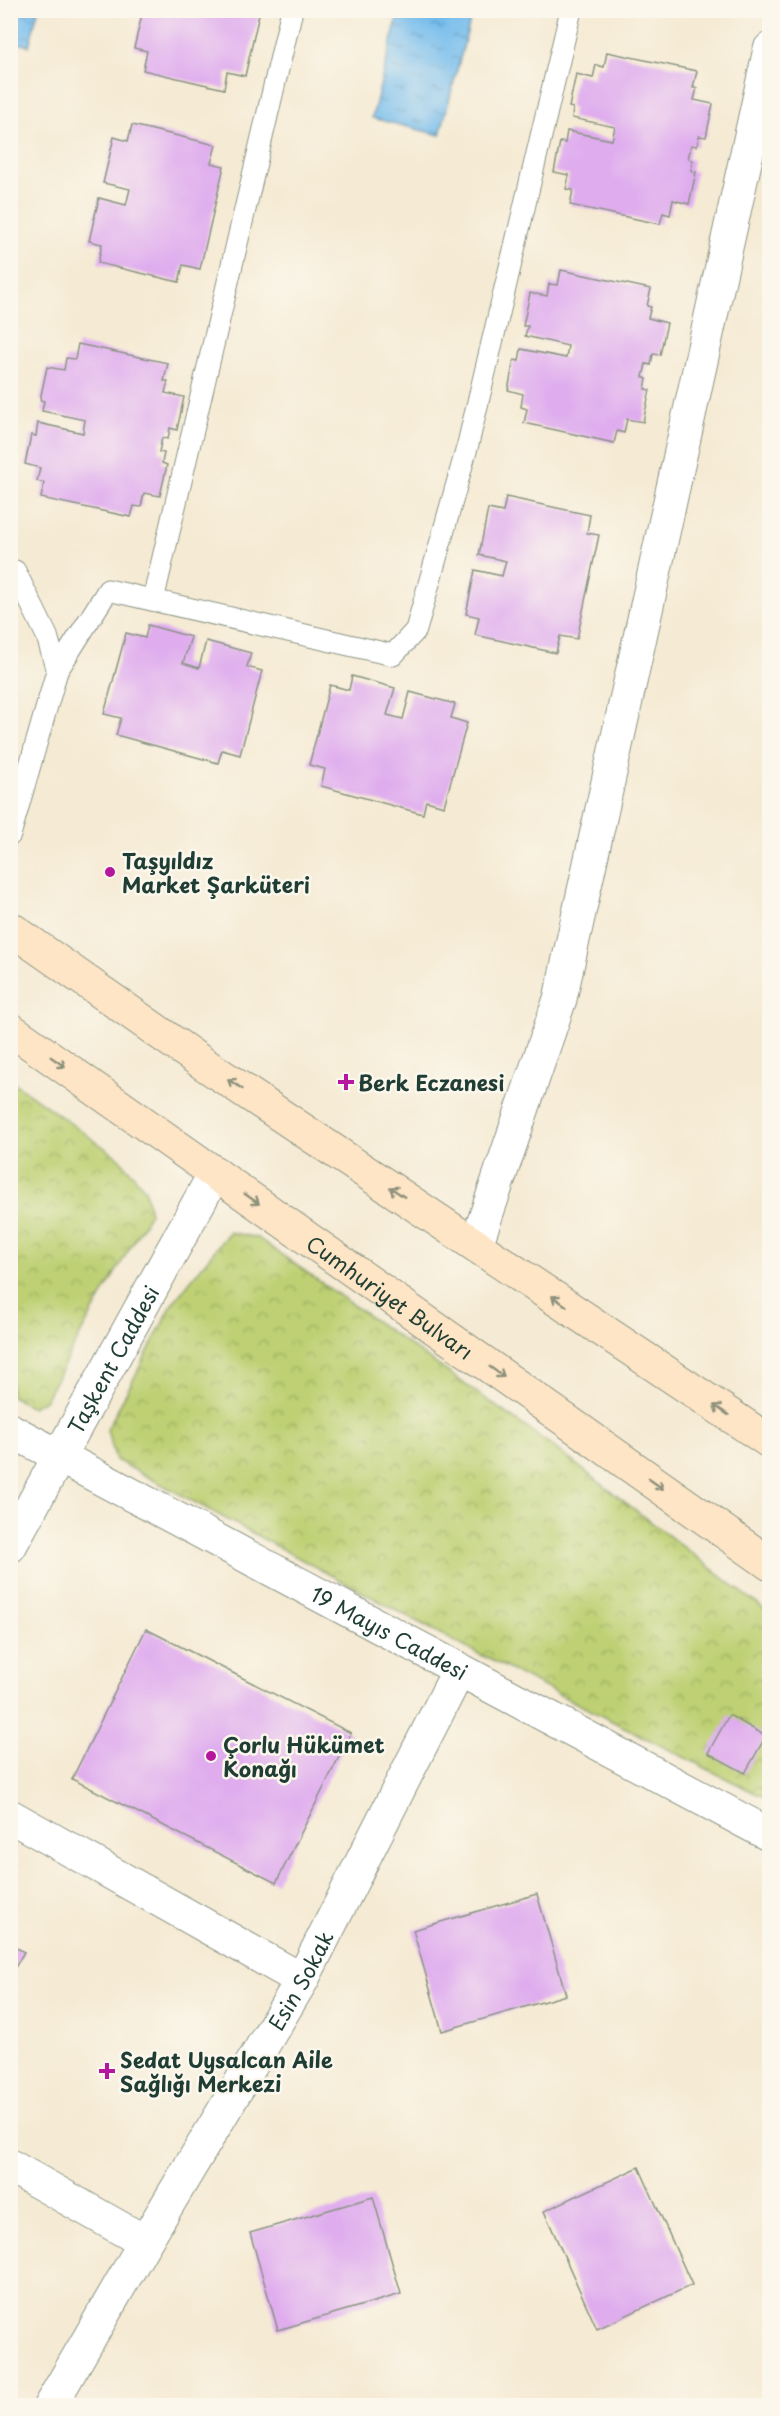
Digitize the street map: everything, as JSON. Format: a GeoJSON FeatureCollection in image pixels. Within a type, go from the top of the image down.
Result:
{"type":"FeatureCollection","features":[{"type":"Feature","properties":{"kind":"main road"},"geometry":{"type":"LineString","coordinates":[[10,928],[204,1064],[770,1442]]}},
{"type":"Feature","properties":{"kind":"main road","name":"Cumhuriyet Bulvarı"},"geometry":{"type":"LineString","coordinates":[[10,1029],[770,1564]]}},
{"type":"Feature","properties":{"kind":"street"},"geometry":{"type":"LineString","coordinates":[[476,1245],[560,999],[770,49]]}},
{"type":"Feature","properties":{"kind":"street","name":"Taşkent Caddesi"},"geometry":{"type":"LineString","coordinates":[[10,1546],[215,1173]]}},
{"type":"Feature","properties":{"kind":"street","name":"19 Mayıs Caddesi"},"geometry":{"type":"LineString","coordinates":[[10,1431],[770,1835]]}},
{"type":"Feature","properties":{"kind":"street","name":"Esin Sokak"},"geometry":{"type":"LineString","coordinates":[[50,2406],[302,1980],[459,1670]]}},
{"type":"Feature","properties":{"kind":"street"},"geometry":{"type":"LineString","coordinates":[[10,1816],[302,1980]]}},
{"type":"Feature","properties":{"kind":"street"},"geometry":{"type":"LineString","coordinates":[[10,2166],[145,2242]]}},
{"type":"Feature","properties":{"kind":"lane"},"geometry":{"type":"LineString","coordinates":[[153,600],[292,10]]}},
{"type":"Feature","properties":{"kind":"lane"},"geometry":{"type":"LineString","coordinates":[[10,835],[57,671],[108,590],[393,655],[416,630],[468,444],[571,10]]}},
{"type":"Feature","properties":{"kind":"lane"},"geometry":{"type":"LineString","coordinates":[[10,570],[15,571],[47,636],[57,671]]}},
{"type":"Feature","properties":{"kind":"green space"},"geometry":{"type":"Polygon","coordinates":[[[10,1080],[119,1158],[145,1189],[150,1213],[45,1400],[32,1407],[11,1396],[10,1080]]]}},
{"type":"Feature","properties":{"kind":"green space"},"geometry":{"type":"Polygon","coordinates":[[[229,1232],[258,1238],[551,1445],[769,1613],[769,1800],[463,1646],[116,1460],[107,1430],[173,1303],[229,1232]]]}},
{"type":"Feature","properties":{"kind":"water"},"geometry":{"type":"Polygon","coordinates":[[[11,10],[38,11],[29,46],[11,41],[11,10]]]}},
{"type":"Feature","properties":{"kind":"water"},"geometry":{"type":"Polygon","coordinates":[[[399,11],[427,11],[470,21],[440,135],[372,118],[399,11]]]}},
{"type":"Feature","properties":{"kind":"building"},"geometry":{"type":"Polygon","coordinates":[[[143,10],[260,10],[245,76],[227,72],[224,89],[143,70],[147,51],[134,48],[143,10]]]}},
{"type":"Feature","properties":{"kind":"building"},"geometry":{"type":"Polygon","coordinates":[[[607,52],[697,71],[693,88],[697,88],[694,100],[713,104],[706,137],[699,136],[697,146],[691,145],[688,159],[693,160],[691,171],[696,172],[689,204],[673,200],[670,215],[663,213],[660,224],[570,205],[573,190],[566,189],[569,175],[554,172],[560,142],[565,143],[567,131],[612,140],[615,127],[572,118],[573,108],[569,107],[576,74],[593,78],[596,65],[604,67],[607,52]]]}},
{"type":"Feature","properties":{"kind":"building"},"geometry":{"type":"Polygon","coordinates":[[[132,125],[216,145],[211,163],[224,166],[200,269],[183,265],[179,282],[98,263],[102,244],[89,241],[99,198],[126,205],[130,189],[103,183],[114,137],[128,141],[132,125]]]}},
{"type":"Feature","properties":{"kind":"building"},"geometry":{"type":"Polygon","coordinates":[[[561,270],[651,289],[647,306],[651,307],[648,318],[667,323],[660,355],[653,354],[651,365],[646,364],[643,377],[647,379],[645,389],[650,390],[643,422],[627,419],[624,433],[617,431],[614,443],[524,423],[527,409],[521,407],[523,394],[508,390],[514,360],[519,361],[521,349],[566,358],[568,346],[525,336],[528,326],[523,326],[530,293],[547,296],[549,284],[558,285],[561,270]]]}},
{"type":"Feature","properties":{"kind":"building"},"geometry":{"type":"Polygon","coordinates":[[[78,344],[168,363],[164,381],[168,381],[165,393],[184,397],[177,430],[170,428],[168,439],[162,438],[159,452],[164,453],[162,463],[167,465],[160,496],[144,493],[141,507],[134,506],[131,517],[41,498],[44,483],[37,481],[40,468],[25,464],[31,435],[36,436],[38,423],[83,433],[85,420],[42,411],[44,401],[40,400],[47,367],[64,370],[66,358],[75,359],[78,344]]]}},
{"type":"Feature","properties":{"kind":"building"},"geometry":{"type":"Polygon","coordinates":[[[506,497],[590,515],[587,533],[599,535],[577,639],[560,636],[556,653],[475,635],[479,617],[466,614],[475,570],[502,576],[506,561],[479,555],[488,509],[503,512],[506,497]]]}},
{"type":"Feature","properties":{"kind":"building"},"geometry":{"type":"Polygon","coordinates":[[[148,625],[191,637],[183,663],[199,668],[206,641],[251,653],[247,667],[262,671],[240,755],[222,750],[218,763],[116,735],[121,718],[104,714],[126,633],[145,638],[148,625]]]}},
{"type":"Feature","properties":{"kind":"building"},"geometry":{"type":"Polygon","coordinates":[[[352,676],[395,688],[387,715],[403,719],[410,692],[455,704],[451,718],[467,723],[444,806],[426,801],[423,814],[321,786],[325,769],[309,765],[330,685],[349,690],[352,676]]]}},
{"type":"Feature","properties":{"kind":"building","name":"Çorlu Hükümet Konağı"},"geometry":{"type":"Polygon","coordinates":[[[146,1629],[351,1733],[276,1883],[72,1779],[146,1629]]]}},
{"type":"Feature","properties":{"kind":"building"},"geometry":{"type":"Polygon","coordinates":[[[729,1715],[766,1736],[745,1773],[708,1753],[729,1715]]]}},
{"type":"Feature","properties":{"kind":"building"},"geometry":{"type":"Polygon","coordinates":[[[537,1894],[566,1995],[442,2031],[413,1930],[537,1894]]]}},
{"type":"Feature","properties":{"kind":"building"},"geometry":{"type":"Polygon","coordinates":[[[10,1944],[24,1952],[10,1976],[10,1944]]]}},
{"type":"Feature","properties":{"kind":"building"},"geometry":{"type":"Polygon","coordinates":[[[639,2167],[692,2285],[597,2329],[544,2211],[639,2167]]]}},
{"type":"Feature","properties":{"kind":"building"},"geometry":{"type":"Polygon","coordinates":[[[373,2197],[401,2294],[278,2330],[250,2233],[373,2197]]]}},
{"type":"Feature","properties":{"kind":"place","name":"Taşyıldız Market Şarküteri"},"geometry":{"type":"Point","coordinates":[110,872]}},
{"type":"Feature","properties":{"kind":"place","name":"Berk Eczanesi"},"geometry":{"type":"Point","coordinates":[346,1082]}},
{"type":"Feature","properties":{"kind":"place","name":"Çorlu Hükümet Konağı"},"geometry":{"type":"Point","coordinates":[211,1756]}},
{"type":"Feature","properties":{"kind":"place","name":"Sedat Uysalcan Aile Sağlığı Merkezi"},"geometry":{"type":"Point","coordinates":[107,2071]}}]}
